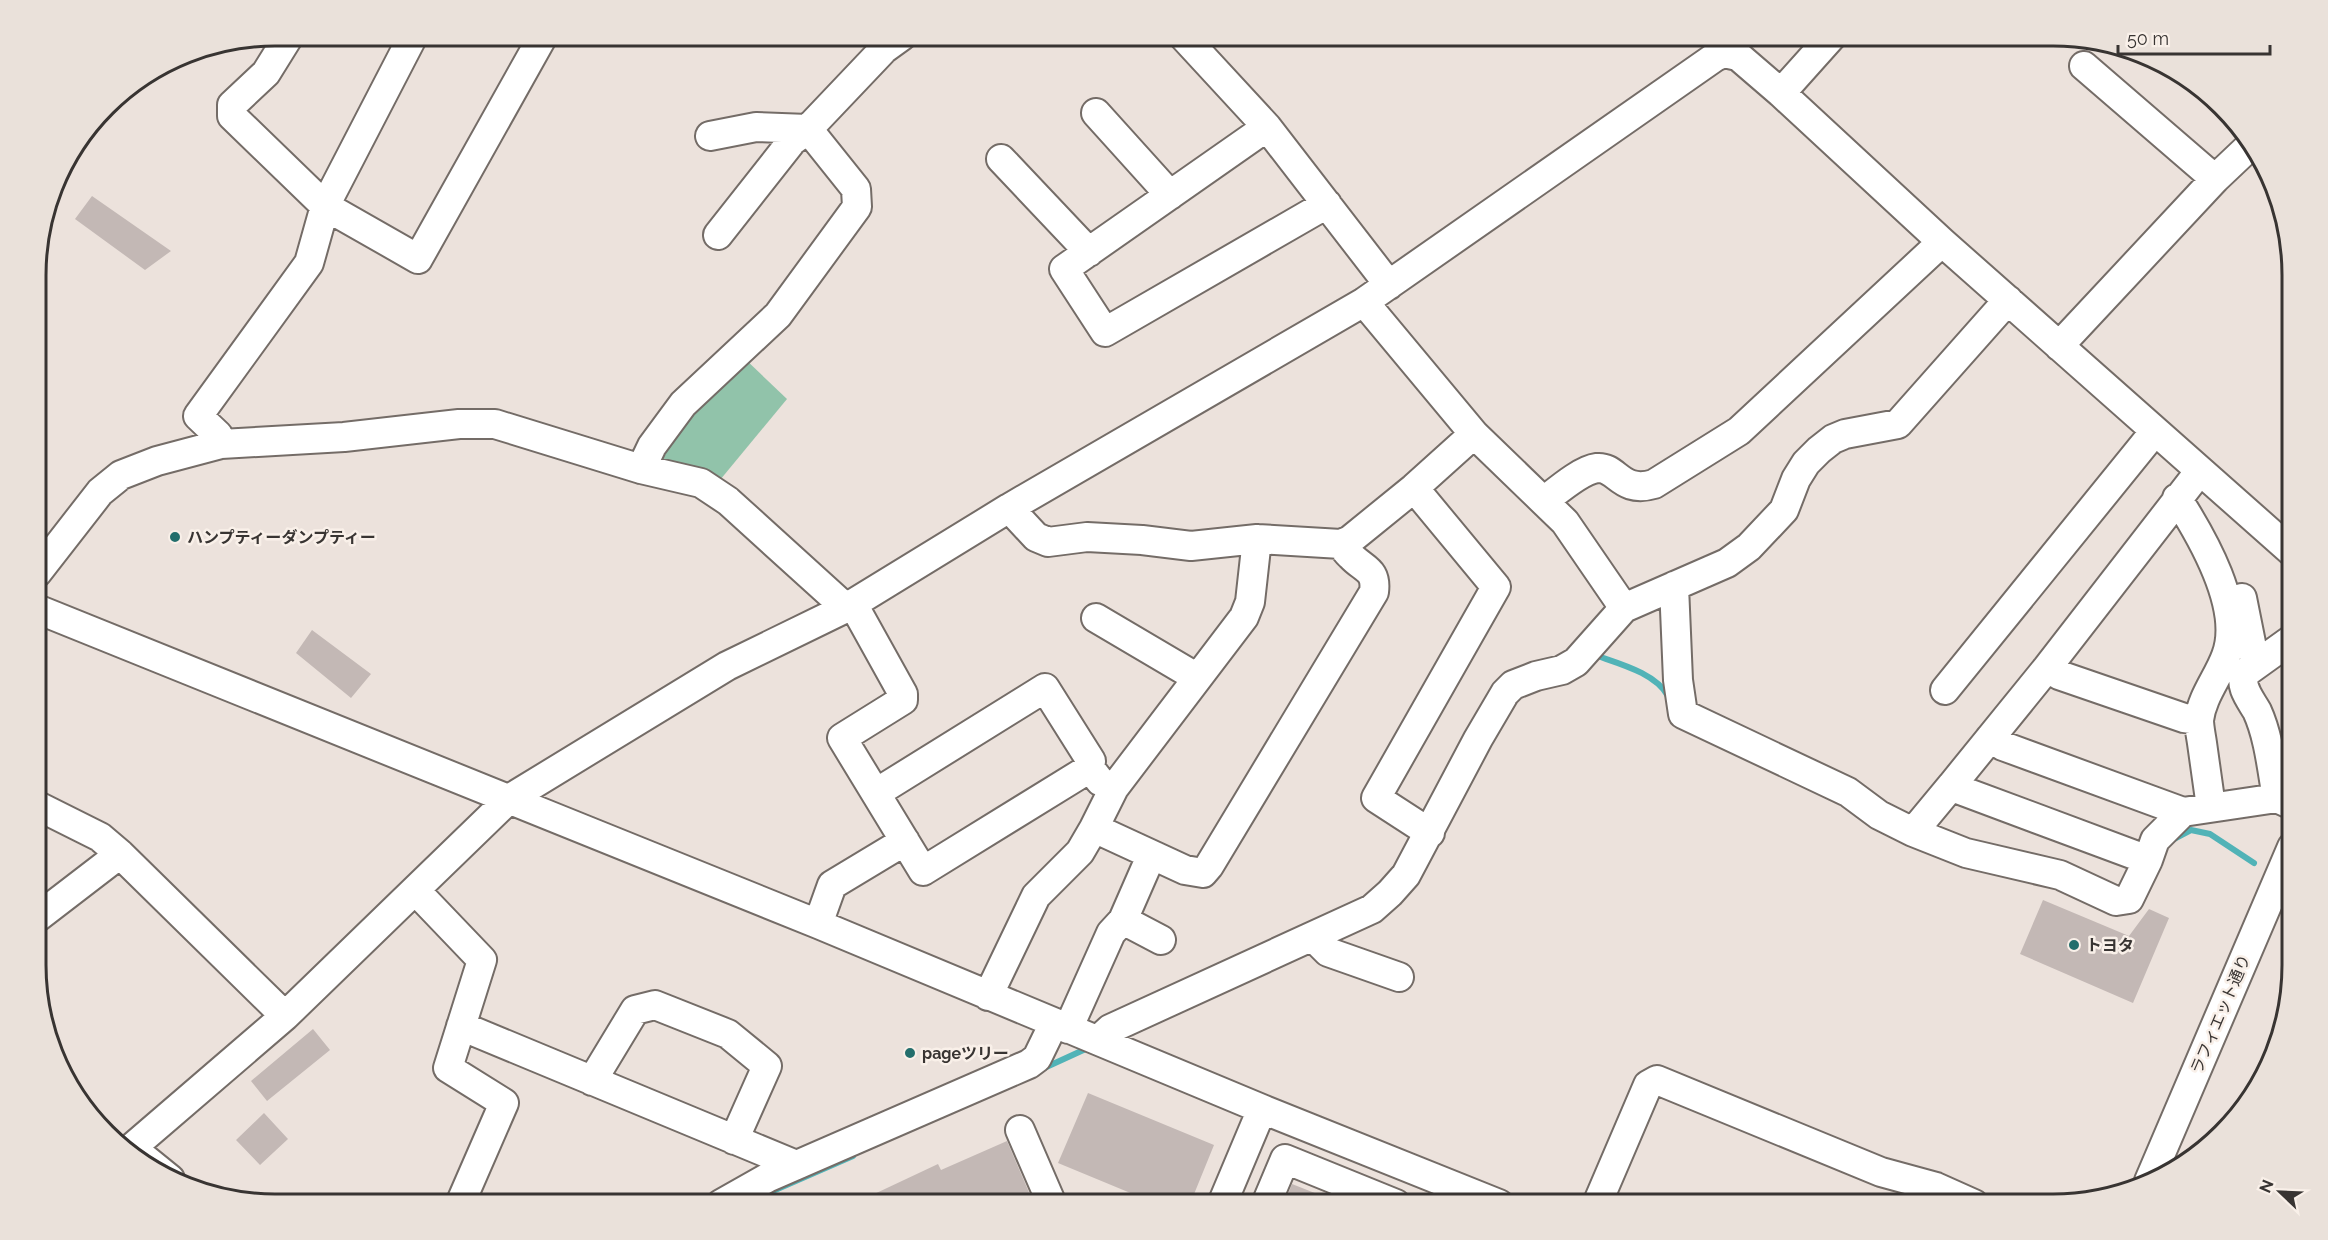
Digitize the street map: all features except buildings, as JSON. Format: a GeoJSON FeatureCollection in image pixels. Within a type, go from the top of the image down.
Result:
{"type":"FeatureCollection","features":[{"type":"Feature","properties":{"kind":"street"},"geometry":{"type":"LineString","coordinates":[[284,46],[266,73],[232,105],[232,116],[325,206],[418,259],[537,46]]}},
{"type":"Feature","properties":{"kind":"street"},"geometry":{"type":"LineString","coordinates":[[221,444],[218,435],[198,416],[309,263],[325,206],[408,46]]}},
{"type":"Feature","properties":{"kind":"street"},"geometry":{"type":"LineString","coordinates":[[718,235],[792,141],[808,129],[888,46]]}},
{"type":"Feature","properties":{"kind":"street"},"geometry":{"type":"LineString","coordinates":[[1192,46],[1267,127],[1389,285]]}},
{"type":"Feature","properties":{"kind":"street"},"geometry":{"type":"LineString","coordinates":[[1781,93],[1823,46]]}},
{"type":"Feature","properties":{"kind":"street"},"geometry":{"type":"LineString","coordinates":[[135,1145],[285,1016],[509,799],[727,666],[850,606],[1010,508],[1364,302],[1715,57],[1724,53],[1738,56],[1781,93],[1942,242],[2155,431],[2189,483],[2200,492],[2241,594],[2253,653],[2258,663]]}},
{"type":"Feature","properties":{"kind":"street"},"geometry":{"type":"LineString","coordinates":[[2084,66],[2215,179]]}},
{"type":"Feature","properties":{"kind":"street"},"geometry":{"type":"LineString","coordinates":[[1095,113],[1170,195]]}},
{"type":"Feature","properties":{"kind":"street"},"geometry":{"type":"LineString","coordinates":[[641,468],[652,446],[683,405],[778,315],[857,207],[856,189],[808,129],[756,127],[710,136]]}},
{"type":"Feature","properties":{"kind":"street"},"geometry":{"type":"LineString","coordinates":[[1267,127],[1064,269],[1105,332],[1327,204]]}},
{"type":"Feature","properties":{"kind":"street"},"geometry":{"type":"LineString","coordinates":[[2059,346],[2215,179],[2245,151]]}},
{"type":"Feature","properties":{"kind":"street"},"geometry":{"type":"LineString","coordinates":[[1001,159],[1089,252]]}},
{"type":"Feature","properties":{"kind":"street"},"geometry":{"type":"LineString","coordinates":[[1544,501],[1570,482],[1598,468],[1606,470],[1630,486],[1645,487],[1654,484],[1739,431],[1942,242]]}},
{"type":"Feature","properties":{"kind":"street"},"geometry":{"type":"LineString","coordinates":[[1098,1040],[1110,1029],[1372,909],[1406,875],[1478,739],[1505,693],[1513,685],[1562,670],[1576,662],[1624,608],[1727,562],[1749,547],[1784,510],[1796,479],[1806,463],[1833,439],[1857,431],[1898,424],[2008,300]]}},
{"type":"Feature","properties":{"kind":"street"},"geometry":{"type":"LineString","coordinates":[[1364,302],[1474,434],[1564,522],[1624,608]]}},
{"type":"Feature","properties":{"kind":"street"},"geometry":{"type":"LineString","coordinates":[[46,561],[100,492],[121,475],[157,461],[221,444],[344,436],[459,424],[495,424],[641,468],[701,483],[728,501],[850,606],[903,694],[903,700],[842,738],[923,871],[1090,768]]}},
{"type":"Feature","properties":{"kind":"street"},"geometry":{"type":"LineString","coordinates":[[1946,690],[2155,431]]}},
{"type":"Feature","properties":{"kind":"street"},"geometry":{"type":"LineString","coordinates":[[1010,508],[1036,537],[1048,543],[1088,537],[1191,546],[1257,539],[1341,544],[1350,540],[1414,488],[1474,434]]}},
{"type":"Feature","properties":{"kind":"street"},"geometry":{"type":"LineString","coordinates":[[1913,832],[2047,668],[2189,483]]}},
{"type":"Feature","properties":{"kind":"street"},"geometry":{"type":"LineString","coordinates":[[2189,483],[2282,545]]}},
{"type":"Feature","properties":{"kind":"street"},"geometry":{"type":"LineString","coordinates":[[2189,483],[2190,519],[2219,578],[2229,612],[2230,636],[2226,656],[2210,688],[2199,720],[2211,807]]}},
{"type":"Feature","properties":{"kind":"street"},"geometry":{"type":"LineString","coordinates":[[1414,488],[1496,587],[1376,798],[1430,833]]}},
{"type":"Feature","properties":{"kind":"street"},"geometry":{"type":"LineString","coordinates":[[988,996],[1036,896],[1080,852],[1114,788],[1247,611],[1257,539]]}},
{"type":"Feature","properties":{"kind":"street"},"geometry":{"type":"LineString","coordinates":[[1094,828],[1150,856],[1194,873],[1203,873],[1374,592],[1373,576],[1367,568],[1351,557],[1341,544]]}},
{"type":"Feature","properties":{"kind":"street"},"geometry":{"type":"LineString","coordinates":[[1674,586],[1678,680],[1683,714],[1848,792],[1879,815],[1913,832],[1966,853],[2060,875],[2116,901],[2128,899],[2148,860],[2155,840],[2183,812]]}},
{"type":"Feature","properties":{"kind":"street"},"geometry":{"type":"LineString","coordinates":[[46,613],[818,924],[1262,1109],[1474,1194]]}},
{"type":"Feature","properties":{"kind":"street"},"geometry":{"type":"LineString","coordinates":[[1096,618],[1196,677]]}},
{"type":"Feature","properties":{"kind":"street"},"geometry":{"type":"LineString","coordinates":[[2282,646],[2245,673],[2242,680],[2261,724],[2282,795]]}},
{"type":"Feature","properties":{"kind":"street"},"geometry":{"type":"LineString","coordinates":[[2047,668],[2059,675],[2184,718],[2199,720]]}},
{"type":"Feature","properties":{"kind":"street"},"geometry":{"type":"LineString","coordinates":[[876,793],[1045,688],[1091,761],[1090,768],[1106,788],[1114,788]]}},
{"type":"Feature","properties":{"kind":"street"},"geometry":{"type":"LineString","coordinates":[[1990,738],[2003,746],[2183,812],[2211,807],[2282,802]]}},
{"type":"Feature","properties":{"kind":"street"},"geometry":{"type":"LineString","coordinates":[[1952,785],[1960,790],[2148,860]]}},
{"type":"Feature","properties":{"kind":"street"},"geometry":{"type":"LineString","coordinates":[[46,810],[100,837],[120,854],[285,1016]]}},
{"type":"Feature","properties":{"kind":"street"},"geometry":{"type":"LineString","coordinates":[[818,924],[832,885],[905,841]]}},
{"type":"Feature","properties":{"kind":"street"},"geometry":{"type":"LineString","coordinates":[[46,911],[120,854]]}},
{"type":"Feature","properties":{"kind":"street"},"geometry":{"type":"LineString","coordinates":[[739,1194],[767,1178],[1029,1064],[1037,1058],[1061,1026],[1111,933],[1123,920],[1150,856]]}},
{"type":"Feature","properties":{"kind":"street","name":"ラフィエット通り"},"geometry":{"type":"LineString","coordinates":[[2154,1170],[2282,870]]}},
{"type":"Feature","properties":{"kind":"street"},"geometry":{"type":"LineString","coordinates":[[415,890],[482,960],[448,1068],[504,1103],[464,1194]]}},
{"type":"Feature","properties":{"kind":"street"},"geometry":{"type":"LineString","coordinates":[[1123,920],[1161,940]]}},
{"type":"Feature","properties":{"kind":"street"},"geometry":{"type":"LineString","coordinates":[[1313,937],[1328,952],[1399,977]]}},
{"type":"Feature","properties":{"kind":"street"},"geometry":{"type":"LineString","coordinates":[[592,1081],[635,1010],[655,1005],[728,1034],[767,1066],[734,1140]]}},
{"type":"Feature","properties":{"kind":"street"},"geometry":{"type":"LineString","coordinates":[[461,1026],[796,1165]]}},
{"type":"Feature","properties":{"kind":"street"},"geometry":{"type":"LineString","coordinates":[[1601,1194],[1648,1085],[1657,1080],[1881,1172],[1936,1187],[1952,1194]]}},
{"type":"Feature","properties":{"kind":"street"},"geometry":{"type":"LineString","coordinates":[[1226,1194],[1262,1109]]}},
{"type":"Feature","properties":{"kind":"street"},"geometry":{"type":"LineString","coordinates":[[1020,1130],[1048,1194]]}},
{"type":"Feature","properties":{"kind":"street"},"geometry":{"type":"LineString","coordinates":[[1270,1194],[1285,1159],[1374,1194]]}},
{"type":"Feature","properties":{"kind":"street"},"geometry":{"type":"LineString","coordinates":[[1404,1194],[1415,1170]]}},
{"type":"Feature","properties":{"kind":"green space"},"geometry":{"type":"Polygon","coordinates":[[[743,357],[787,399],[720,480],[674,466],[655,453],[743,357]]]}},
{"type":"Feature","properties":{"kind":"waterway"},"geometry":{"type":"LineString","coordinates":[[1592,654],[1645,675],[1662,688],[1668,696]]}},
{"type":"Feature","properties":{"kind":"waterway"},"geometry":{"type":"LineString","coordinates":[[2172,840],[2191,830],[2210,834],[2254,863]]}},
{"type":"Feature","properties":{"kind":"waterway"},"geometry":{"type":"LineString","coordinates":[[1042,1069],[1090,1047]]}},
{"type":"Feature","properties":{"kind":"waterway"},"geometry":{"type":"LineString","coordinates":[[766,1194],[853,1156]]}},
{"type":"Feature","properties":{"kind":"place","name":"ハンプティーダンプティー"},"geometry":{"type":"Point","coordinates":[175,537]}},
{"type":"Feature","properties":{"kind":"place","name":"トヨタ"},"geometry":{"type":"Point","coordinates":[2074,945]}},
{"type":"Feature","properties":{"kind":"place","name":"pageツリー"},"geometry":{"type":"Point","coordinates":[910,1053]}}]}
